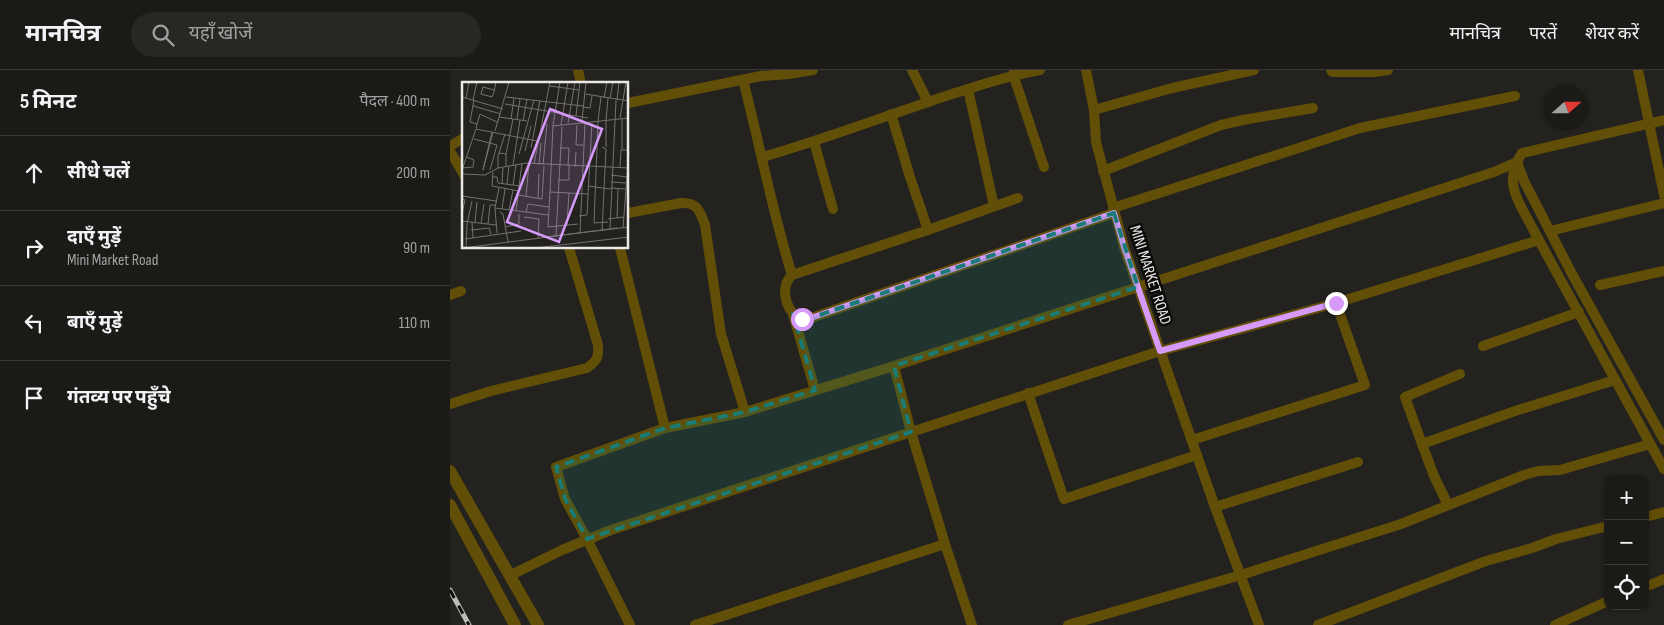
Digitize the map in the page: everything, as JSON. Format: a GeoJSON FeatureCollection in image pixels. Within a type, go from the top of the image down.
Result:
{"type":"FeatureCollection","features":[{"type":"Feature","properties":{"kind":"street"},"geometry":{"type":"LineString","coordinates":[[629,103],[743,80],[788,72],[813,70]]}},
{"type":"Feature","properties":{"kind":"street"},"geometry":{"type":"LineString","coordinates":[[912,70],[928,102]]}},
{"type":"Feature","properties":{"kind":"street"},"geometry":{"type":"LineString","coordinates":[[763,157],[814,142],[891,114],[1013,74],[1040,70]]}},
{"type":"Feature","properties":{"kind":"street","name":"MINI MARKET ROAD"},"geometry":{"type":"LineString","coordinates":[[1086,70],[1094,110],[1096,142],[1114,211],[1160,351],[1259,625]]}},
{"type":"Feature","properties":{"kind":"street"},"geometry":{"type":"LineString","coordinates":[[1094,110],[1172,88],[1254,70]]}},
{"type":"Feature","properties":{"kind":"street"},"geometry":{"type":"LineString","coordinates":[[1331,70],[1332,72],[1375,72],[1388,70]]}},
{"type":"Feature","properties":{"kind":"street"},"geometry":{"type":"LineString","coordinates":[[1638,70],[1664,195]]}},
{"type":"Feature","properties":{"kind":"street"},"geometry":{"type":"LineString","coordinates":[[1013,74],[1044,166]]}},
{"type":"Feature","properties":{"kind":"street"},"geometry":{"type":"LineString","coordinates":[[743,80],[763,157],[779,233],[792,274]]}},
{"type":"Feature","properties":{"kind":"street"},"geometry":{"type":"LineString","coordinates":[[968,89],[994,206]]}},
{"type":"Feature","properties":{"kind":"street"},"geometry":{"type":"LineString","coordinates":[[793,314],[802,319],[811,318],[1114,211],[1360,128],[1515,96]]}},
{"type":"Feature","properties":{"kind":"street"},"geometry":{"type":"LineString","coordinates":[[1103,171],[1221,125],[1313,108]]}},
{"type":"Feature","properties":{"kind":"street"},"geometry":{"type":"LineString","coordinates":[[891,114],[928,230]]}},
{"type":"Feature","properties":{"kind":"street"},"geometry":{"type":"LineString","coordinates":[[1664,120],[1522,153],[1517,162],[1512,184],[1515,195],[1664,469]]}},
{"type":"Feature","properties":{"kind":"street"},"geometry":{"type":"LineString","coordinates":[[450,146],[462,139]]}},
{"type":"Feature","properties":{"kind":"street"},"geometry":{"type":"LineString","coordinates":[[814,142],[832,209]]}},
{"type":"Feature","properties":{"kind":"street"},"geometry":{"type":"LineString","coordinates":[[450,151],[462,172]]}},
{"type":"Feature","properties":{"kind":"street"},"geometry":{"type":"LineString","coordinates":[[1517,162],[1524,181],[1550,231],[1664,440]]}},
{"type":"Feature","properties":{"kind":"street"},"geometry":{"type":"LineString","coordinates":[[630,625],[588,539],[565,499],[556,467],[665,428],[745,412],[894,366],[1485,175],[1517,162]]}},
{"type":"Feature","properties":{"kind":"street"},"geometry":{"type":"LineString","coordinates":[[815,390],[793,314],[789,308],[785,284],[792,274],[928,230],[1018,198]]}},
{"type":"Feature","properties":{"kind":"street"},"geometry":{"type":"LineString","coordinates":[[629,213],[690,202],[696,206],[701,214],[705,225],[721,334],[745,412]]}},
{"type":"Feature","properties":{"kind":"street"},"geometry":{"type":"LineString","coordinates":[[1550,231],[1664,203]]}},
{"type":"Feature","properties":{"kind":"street"},"geometry":{"type":"LineString","coordinates":[[511,575],[588,539],[911,432],[1160,351],[1336,303],[1539,240]]}},
{"type":"Feature","properties":{"kind":"street"},"geometry":{"type":"LineString","coordinates":[[450,404],[491,391],[587,368],[596,362],[599,353],[598,345],[569,249]]}},
{"type":"Feature","properties":{"kind":"street"},"geometry":{"type":"LineString","coordinates":[[620,249],[665,428]]}},
{"type":"Feature","properties":{"kind":"street"},"geometry":{"type":"LineString","coordinates":[[1600,285],[1664,271]]}},
{"type":"Feature","properties":{"kind":"street"},"geometry":{"type":"LineString","coordinates":[[450,296],[461,291]]}},
{"type":"Feature","properties":{"kind":"street"},"geometry":{"type":"LineString","coordinates":[[1192,440],[1365,386],[1336,303]]}},
{"type":"Feature","properties":{"kind":"street"},"geometry":{"type":"LineString","coordinates":[[1483,346],[1578,312]]}},
{"type":"Feature","properties":{"kind":"street"},"geometry":{"type":"LineString","coordinates":[[894,366],[911,432],[972,625]]}},
{"type":"Feature","properties":{"kind":"street"},"geometry":{"type":"LineString","coordinates":[[1448,505],[1434,476],[1405,397],[1460,374]]}},
{"type":"Feature","properties":{"kind":"street"},"geometry":{"type":"LineString","coordinates":[[1422,444],[1515,411],[1616,380]]}},
{"type":"Feature","properties":{"kind":"street"},"geometry":{"type":"LineString","coordinates":[[1028,394],[1064,499],[1197,455]]}},
{"type":"Feature","properties":{"kind":"street"},"geometry":{"type":"LineString","coordinates":[[1068,625],[1241,575],[1401,524],[1524,475],[1538,471],[1560,470],[1650,444]]}},
{"type":"Feature","properties":{"kind":"street"},"geometry":{"type":"LineString","coordinates":[[1216,507],[1358,462]]}},
{"type":"Feature","properties":{"kind":"street"},"geometry":{"type":"LineString","coordinates":[[450,471],[538,625]]}},
{"type":"Feature","properties":{"kind":"street"},"geometry":{"type":"LineString","coordinates":[[450,505],[515,625]]}},
{"type":"Feature","properties":{"kind":"street"},"geometry":{"type":"LineString","coordinates":[[1649,516],[1664,512]]}},
{"type":"Feature","properties":{"kind":"street"},"geometry":{"type":"LineString","coordinates":[[1318,625],[1486,561],[1532,548],[1556,538],[1604,527]]}},
{"type":"Feature","properties":{"kind":"street"},"geometry":{"type":"LineString","coordinates":[[695,625],[945,544]]}},
{"type":"Feature","properties":{"kind":"street"},"geometry":{"type":"LineString","coordinates":[[1649,585],[1664,579]]}},
{"type":"Feature","properties":{"kind":"street"},"geometry":{"type":"LineString","coordinates":[[1555,625],[1604,603]]}},
{"type":"Feature","properties":{"kind":"highlighted area"},"geometry":{"type":"Polygon","coordinates":[[[1114,213],[1138,287],[894,366],[911,432],[587,539],[565,499],[556,467],[665,428],[745,412],[815,390],[793,314],[811,318],[1114,213]]]}},
{"type":"Feature","properties":{"kind":"railway"},"geometry":{"type":"LineString","coordinates":[[450,590],[469,625]]}},
{"type":"Feature","properties":{"kind":"route"},"geometry":{"type":"LineString","coordinates":[[802,319],[811,318],[1114,213],[1160,351],[1336,303]]}}]}
